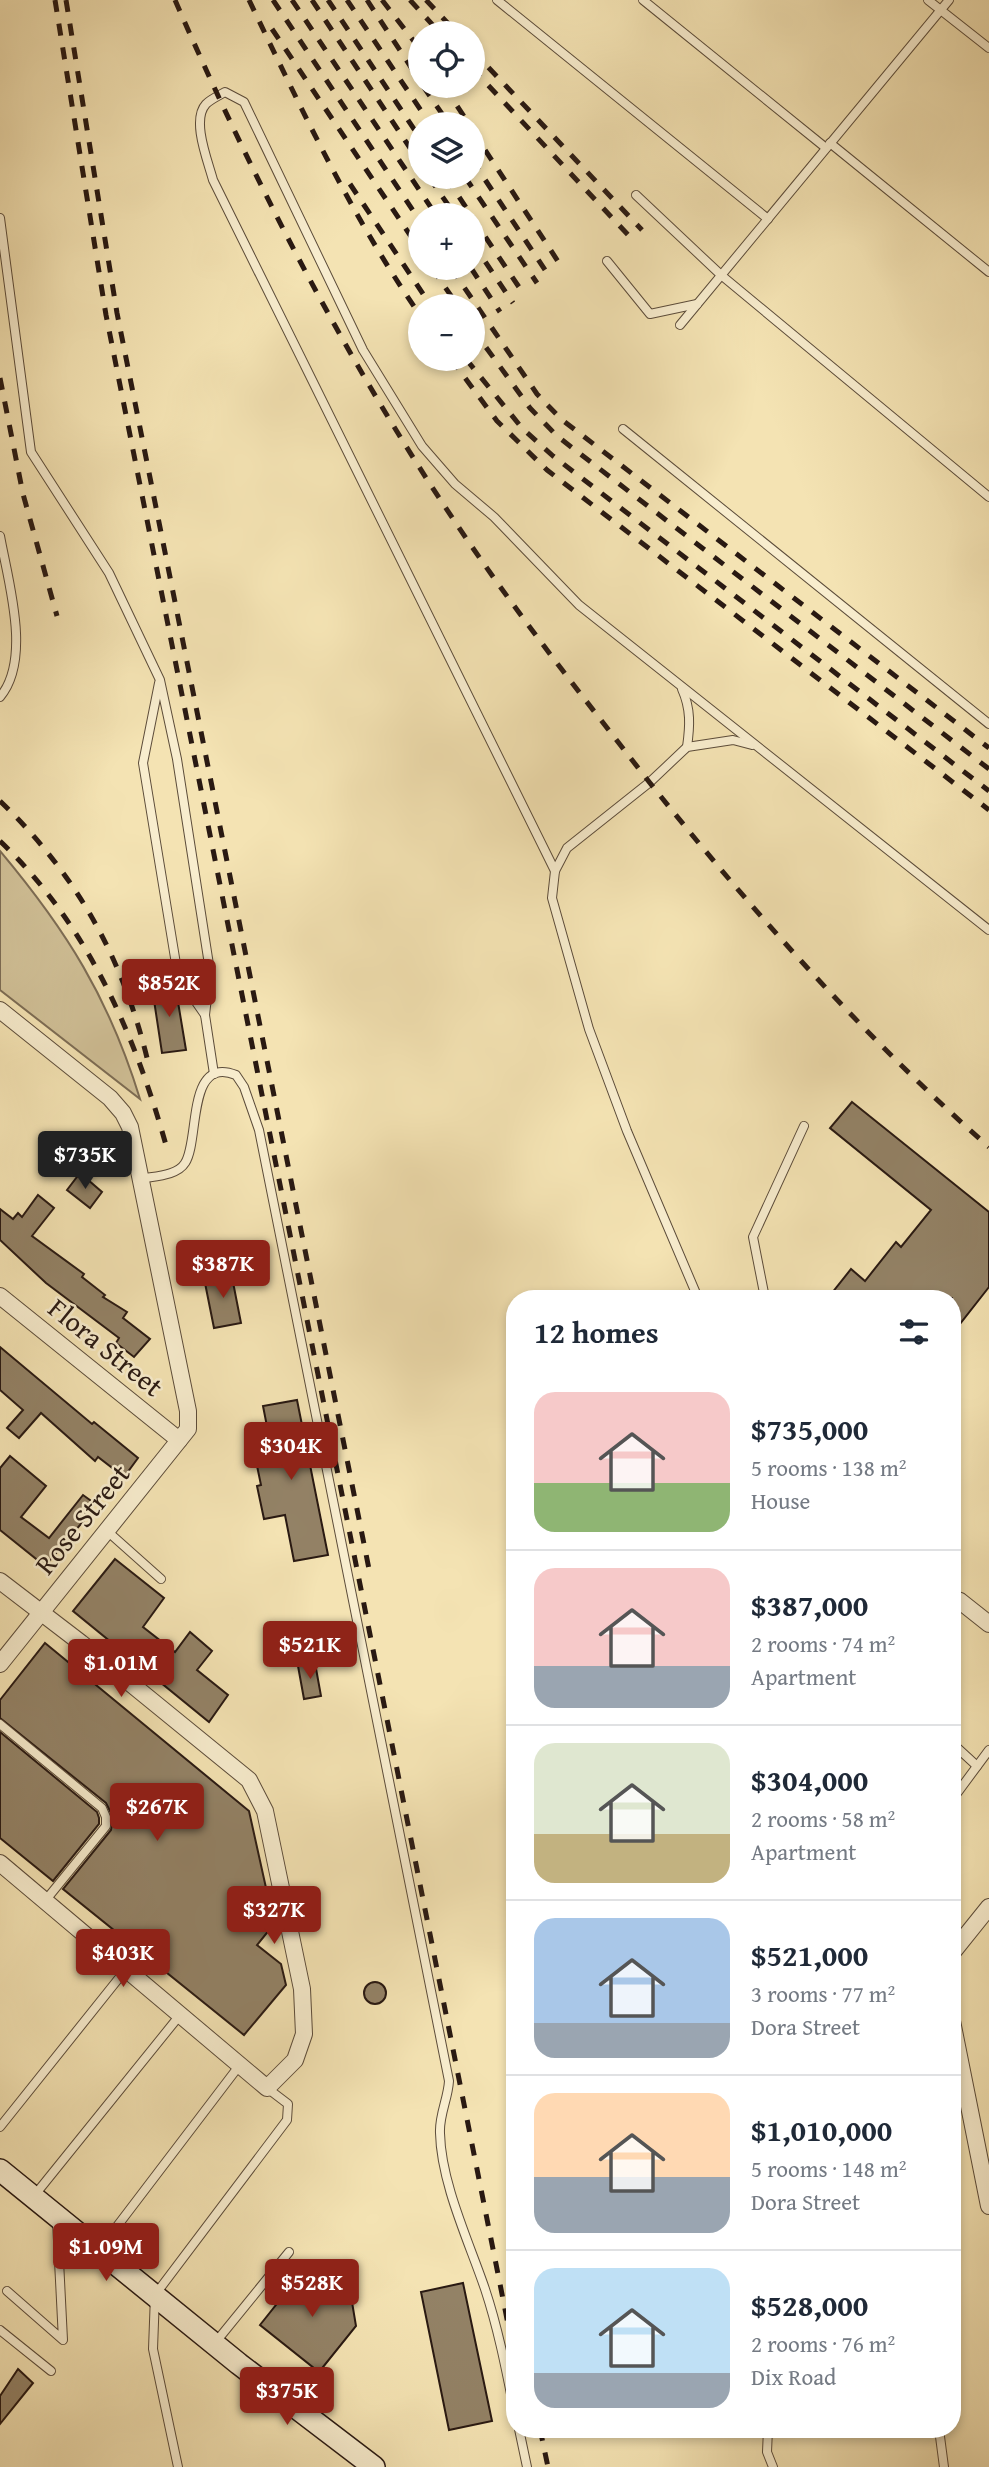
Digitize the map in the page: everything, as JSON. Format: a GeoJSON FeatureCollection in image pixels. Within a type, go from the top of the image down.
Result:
{"type":"FeatureCollection","features":[{"type":"Feature","properties":{"kind":"main road"},"geometry":{"type":"LineString","coordinates":[[0,2170],[374,2467]]}},
{"type":"Feature","properties":{"kind":"street"},"geometry":{"type":"LineString","coordinates":[[0,1010],[110,1098],[130,1127],[188,1411],[188,1429],[178,1440]]}},
{"type":"Feature","properties":{"kind":"street","name":"Flora Street"},"geometry":{"type":"LineString","coordinates":[[0,1296],[178,1440]]}},
{"type":"Feature","properties":{"kind":"street","name":"Rose Street"},"geometry":{"type":"LineString","coordinates":[[0,1664],[178,1440]]}},
{"type":"Feature","properties":{"kind":"street"},"geometry":{"type":"LineString","coordinates":[[0,1581],[249,1780],[261,1802],[302,1989],[304,2034],[295,2060],[267,2088],[0,1863]]}},
{"type":"Feature","properties":{"kind":"street"},"geometry":{"type":"LineString","coordinates":[[961,1602],[989,1624]]}},
{"type":"Feature","properties":{"kind":"street"},"geometry":{"type":"LineString","coordinates":[[961,1942],[989,1907]]}},
{"type":"Feature","properties":{"kind":"street"},"geometry":{"type":"LineString","coordinates":[[961,2066],[989,2206]]}},
{"type":"Feature","properties":{"kind":"lane"},"geometry":{"type":"LineString","coordinates":[[497,0],[768,219]]}},
{"type":"Feature","properties":{"kind":"lane"},"geometry":{"type":"LineString","coordinates":[[643,0],[989,272]]}},
{"type":"Feature","properties":{"kind":"lane"},"geometry":{"type":"LineString","coordinates":[[928,0],[989,48]]}},
{"type":"Feature","properties":{"kind":"lane"},"geometry":{"type":"LineString","coordinates":[[680,325],[949,0]]}},
{"type":"Feature","properties":{"kind":"lane"},"geometry":{"type":"LineString","coordinates":[[555,871],[213,180],[202,142],[200,117],[205,104],[225,92],[244,102],[363,350],[422,446],[455,484],[494,517],[579,605],[989,930]]}},
{"type":"Feature","properties":{"kind":"lane"},"geometry":{"type":"LineString","coordinates":[[636,195],[721,275],[989,498]]}},
{"type":"Feature","properties":{"kind":"lane"},"geometry":{"type":"LineString","coordinates":[[0,218],[31,452],[109,573],[160,680],[177,759],[210,971],[205,1014],[214,1074]]}},
{"type":"Feature","properties":{"kind":"lane"},"geometry":{"type":"LineString","coordinates":[[607,261],[650,314],[698,303]]}},
{"type":"Feature","properties":{"kind":"lane"},"geometry":{"type":"LineString","coordinates":[[623,429],[989,724]]}},
{"type":"Feature","properties":{"kind":"lane"},"geometry":{"type":"LineString","coordinates":[[0,536],[14,609],[16,639],[14,673],[9,686],[0,697]]}},
{"type":"Feature","properties":{"kind":"lane"},"geometry":{"type":"LineString","coordinates":[[160,680],[143,763],[178,976],[205,1014]]}},
{"type":"Feature","properties":{"kind":"lane"},"geometry":{"type":"LineString","coordinates":[[681,686],[688,702],[690,720],[687,747]]}},
{"type":"Feature","properties":{"kind":"lane"},"geometry":{"type":"LineString","coordinates":[[695,1290],[626,1130],[589,1028],[552,898],[555,871],[567,848],[659,774],[687,747],[733,740],[755,745]]}},
{"type":"Feature","properties":{"kind":"lane"},"geometry":{"type":"LineString","coordinates":[[141,1179],[175,1172],[186,1163],[200,1092],[214,1074],[222,1071],[236,1074],[244,1087],[259,1130],[449,2081],[448,2097],[440,2123],[441,2143],[453,2195],[498,2333],[506,2371]]}},
{"type":"Feature","properties":{"kind":"lane"},"geometry":{"type":"LineString","coordinates":[[763,1290],[753,1237],[804,1126]]}},
{"type":"Feature","properties":{"kind":"lane"},"geometry":{"type":"LineString","coordinates":[[106,1530],[161,1579]]}},
{"type":"Feature","properties":{"kind":"lane"},"geometry":{"type":"LineString","coordinates":[[0,1724],[102,1808],[106,1817],[106,1826],[45,1901]]}},
{"type":"Feature","properties":{"kind":"lane"},"geometry":{"type":"LineString","coordinates":[[961,1788],[989,1750]]}},
{"type":"Feature","properties":{"kind":"lane"},"geometry":{"type":"LineString","coordinates":[[961,1751],[977,1766]]}},
{"type":"Feature","properties":{"kind":"lane"},"geometry":{"type":"LineString","coordinates":[[0,2127],[127,1968]]}},
{"type":"Feature","properties":{"kind":"lane"},"geometry":{"type":"LineString","coordinates":[[34,2196],[180,2015]]}},
{"type":"Feature","properties":{"kind":"lane"},"geometry":{"type":"LineString","coordinates":[[99,2250],[239,2066]]}},
{"type":"Feature","properties":{"kind":"lane"},"geometry":{"type":"LineString","coordinates":[[178,2467],[153,2349],[155,2295],[286,2120],[288,2104],[267,2088]]}},
{"type":"Feature","properties":{"kind":"lane"},"geometry":{"type":"LineString","coordinates":[[7,2291],[63,2340],[57,2215]]}},
{"type":"Feature","properties":{"kind":"lane"},"geometry":{"type":"LineString","coordinates":[[215,2343],[289,2252]]}},
{"type":"Feature","properties":{"kind":"lane"},"geometry":{"type":"LineString","coordinates":[[0,2330],[51,2371]]}},
{"type":"Feature","properties":{"kind":"lane"},"geometry":{"type":"LineString","coordinates":[[521,2438],[527,2467]]}},
{"type":"Feature","properties":{"kind":"lane"},"geometry":{"type":"LineString","coordinates":[[768,2438],[767,2452],[773,2467]]}},
{"type":"Feature","properties":{"kind":"lane"},"geometry":{"type":"LineString","coordinates":[[940,2438],[944,2467]]}},
{"type":"Feature","properties":{"kind":"shaded area"},"geometry":{"type":"Polygon","coordinates":[[[0,851],[46,909],[84,967],[114,1029],[140,1099],[0,990],[0,851]]]}},
{"type":"Feature","properties":{"kind":"building"},"geometry":{"type":"Polygon","coordinates":[[[175,984],[186,1050],[162,1053],[152,987],[175,984]]]}},
{"type":"Feature","properties":{"kind":"building"},"geometry":{"type":"Polygon","coordinates":[[[852,1102],[989,1212],[989,1287],[961,1323],[961,1290],[834,1290],[851,1269],[865,1281],[896,1242],[901,1247],[931,1210],[830,1128],[852,1102]]]}},
{"type":"Feature","properties":{"kind":"building"},"geometry":{"type":"Polygon","coordinates":[[[80,1173],[102,1192],[90,1208],[67,1190],[80,1173]]]}},
{"type":"Feature","properties":{"kind":"building"},"geometry":{"type":"Polygon","coordinates":[[[38,1195],[54,1208],[32,1236],[84,1274],[82,1277],[105,1295],[103,1297],[127,1312],[123,1318],[150,1339],[134,1357],[116,1343],[119,1338],[46,1283],[0,1240],[0,1209],[13,1219],[18,1213],[22,1217],[38,1195]]]}},
{"type":"Feature","properties":{"kind":"building"},"geometry":{"type":"Polygon","coordinates":[[[231,1272],[241,1323],[214,1328],[204,1278],[231,1272]]]}},
{"type":"Feature","properties":{"kind":"building"},"geometry":{"type":"Polygon","coordinates":[[[0,1347],[92,1424],[94,1422],[138,1458],[124,1477],[98,1457],[95,1461],[41,1413],[19,1438],[7,1428],[23,1410],[0,1390],[0,1347]]]}},
{"type":"Feature","properties":{"kind":"building"},"geometry":{"type":"Polygon","coordinates":[[[297,1400],[328,1555],[294,1561],[285,1515],[264,1519],[257,1486],[261,1485],[256,1461],[273,1457],[263,1406],[297,1400]]]}},
{"type":"Feature","properties":{"kind":"building"},"geometry":{"type":"Polygon","coordinates":[[[10,1456],[46,1486],[21,1517],[49,1538],[83,1495],[94,1503],[84,1516],[86,1518],[45,1566],[0,1530],[0,1468],[10,1456]]]}},
{"type":"Feature","properties":{"kind":"building"},"geometry":{"type":"Polygon","coordinates":[[[115,1559],[164,1598],[143,1627],[175,1652],[190,1632],[212,1651],[197,1670],[228,1695],[209,1722],[73,1611],[115,1559]]]}},
{"type":"Feature","properties":{"kind":"building"},"geometry":{"type":"Polygon","coordinates":[[[45,1643],[249,1811],[274,1924],[257,1945],[281,1964],[286,1985],[244,2035],[63,1889],[111,1830],[113,1817],[106,1803],[0,1718],[0,1700],[45,1643]]]}},
{"type":"Feature","properties":{"kind":"building"},"geometry":{"type":"Polygon","coordinates":[[[315,1663],[321,1696],[304,1699],[298,1666],[315,1663]]]}},
{"type":"Feature","properties":{"kind":"building"},"geometry":{"type":"Polygon","coordinates":[[[0,1732],[97,1812],[99,1824],[53,1881],[0,1838],[0,1732]]]}},
{"type":"Feature","properties":{"kind":"building"},"geometry":{"type":"Polygon","coordinates":[[[375,1982],[383,1985],[386,1993],[383,2001],[375,2004],[367,2001],[364,1993],[367,1985],[375,1982]]]}},
{"type":"Feature","properties":{"kind":"building"},"geometry":{"type":"Polygon","coordinates":[[[307,2266],[352,2302],[356,2326],[319,2372],[260,2325],[307,2266]]]}},
{"type":"Feature","properties":{"kind":"building"},"geometry":{"type":"Polygon","coordinates":[[[463,2283],[492,2421],[449,2430],[421,2292],[463,2283]]]}},
{"type":"Feature","properties":{"kind":"building"},"geometry":{"type":"Polygon","coordinates":[[[18,2369],[33,2383],[0,2424],[0,2396],[18,2369]]]}},
{"type":"Feature","properties":{"kind":"railway"},"geometry":{"type":"LineString","coordinates":[[55,0],[106,315],[506,2314]]}},
{"type":"Feature","properties":{"kind":"railway"},"geometry":{"type":"LineString","coordinates":[[66,0],[117,313],[369,1569]]}},
{"type":"Feature","properties":{"kind":"railway"},"geometry":{"type":"LineString","coordinates":[[175,0],[238,139],[308,276],[383,409],[488,570],[650,783],[729,879],[854,1018],[989,1147]]}},
{"type":"Feature","properties":{"kind":"railway"},"geometry":{"type":"LineString","coordinates":[[249,0],[349,200],[408,297]]}},
{"type":"Feature","properties":{"kind":"railway"},"geometry":{"type":"LineString","coordinates":[[273,0],[408,203]]}},
{"type":"Feature","properties":{"kind":"railway"},"geometry":{"type":"LineString","coordinates":[[292,0],[428,203]]}},
{"type":"Feature","properties":{"kind":"railway"},"geometry":{"type":"LineString","coordinates":[[312,0],[408,145]]}},
{"type":"Feature","properties":{"kind":"railway"},"geometry":{"type":"LineString","coordinates":[[328,0],[408,120]]}},
{"type":"Feature","properties":{"kind":"railway"},"geometry":{"type":"LineString","coordinates":[[347,0],[422,112]]}},
{"type":"Feature","properties":{"kind":"railway"},"geometry":{"type":"LineString","coordinates":[[367,0],[408,63]]}},
{"type":"Feature","properties":{"kind":"railway"},"geometry":{"type":"LineString","coordinates":[[382,0],[408,34]]}},
{"type":"Feature","properties":{"kind":"railway"},"geometry":{"type":"LineString","coordinates":[[410,0],[429,21]]}},
{"type":"Feature","properties":{"kind":"railway"},"geometry":{"type":"LineString","coordinates":[[426,0],[446,21]]}},
{"type":"Feature","properties":{"kind":"railway"},"geometry":{"type":"LineString","coordinates":[[272,29],[408,232]]}},
{"type":"Feature","properties":{"kind":"railway"},"geometry":{"type":"LineString","coordinates":[[485,64],[642,230]]}},
{"type":"Feature","properties":{"kind":"railway"},"geometry":{"type":"LineString","coordinates":[[485,82],[631,238]]}},
{"type":"Feature","properties":{"kind":"railway"},"geometry":{"type":"LineString","coordinates":[[431,98],[441,112]]}},
{"type":"Feature","properties":{"kind":"railway"},"geometry":{"type":"LineString","coordinates":[[452,98],[461,112]]}},
{"type":"Feature","properties":{"kind":"railway"},"geometry":{"type":"LineString","coordinates":[[485,150],[563,269]]}},
{"type":"Feature","properties":{"kind":"railway"},"geometry":{"type":"LineString","coordinates":[[485,180],[549,276]]}},
{"type":"Feature","properties":{"kind":"railway"},"geometry":{"type":"LineString","coordinates":[[350,184],[423,294]]}},
{"type":"Feature","properties":{"kind":"railway"},"geometry":{"type":"LineString","coordinates":[[437,189],[447,203]]}},
{"type":"Feature","properties":{"kind":"railway"},"geometry":{"type":"LineString","coordinates":[[454,189],[463,203]]}},
{"type":"Feature","properties":{"kind":"railway"},"geometry":{"type":"LineString","coordinates":[[473,189],[537,283]]}},
{"type":"Feature","properties":{"kind":"railway"},"geometry":{"type":"LineString","coordinates":[[485,236],[523,293]]}},
{"type":"Feature","properties":{"kind":"railway"},"geometry":{"type":"LineString","coordinates":[[485,261],[513,303]]}},
{"type":"Feature","properties":{"kind":"railway"},"geometry":{"type":"LineString","coordinates":[[440,280],[450,294]]}},
{"type":"Feature","properties":{"kind":"railway"},"geometry":{"type":"LineString","coordinates":[[459,280],[537,394],[561,419],[989,748]]}},
{"type":"Feature","properties":{"kind":"railway"},"geometry":{"type":"LineString","coordinates":[[479,280],[500,312]]}},
{"type":"Feature","properties":{"kind":"railway"},"geometry":{"type":"LineString","coordinates":[[485,346],[530,408],[557,436],[989,769]]}},
{"type":"Feature","properties":{"kind":"railway"},"geometry":{"type":"LineString","coordinates":[[460,371],[497,421],[547,470],[989,810]]}},
{"type":"Feature","properties":{"kind":"railway"},"geometry":{"type":"LineString","coordinates":[[476,371],[522,428],[553,456],[989,791]]}},
{"type":"Feature","properties":{"kind":"railway"},"geometry":{"type":"LineString","coordinates":[[0,378],[23,494],[57,616]]}},
{"type":"Feature","properties":{"kind":"railway"},"geometry":{"type":"LineString","coordinates":[[0,801],[52,858],[94,920],[125,988],[148,1062]]}},
{"type":"Feature","properties":{"kind":"railway"},"geometry":{"type":"LineString","coordinates":[[0,841],[31,873],[58,908],[104,982],[139,1062],[166,1145]]}},
{"type":"Feature","properties":{"kind":"railway"},"geometry":{"type":"LineString","coordinates":[[542,2438],[548,2467]]}}]}
